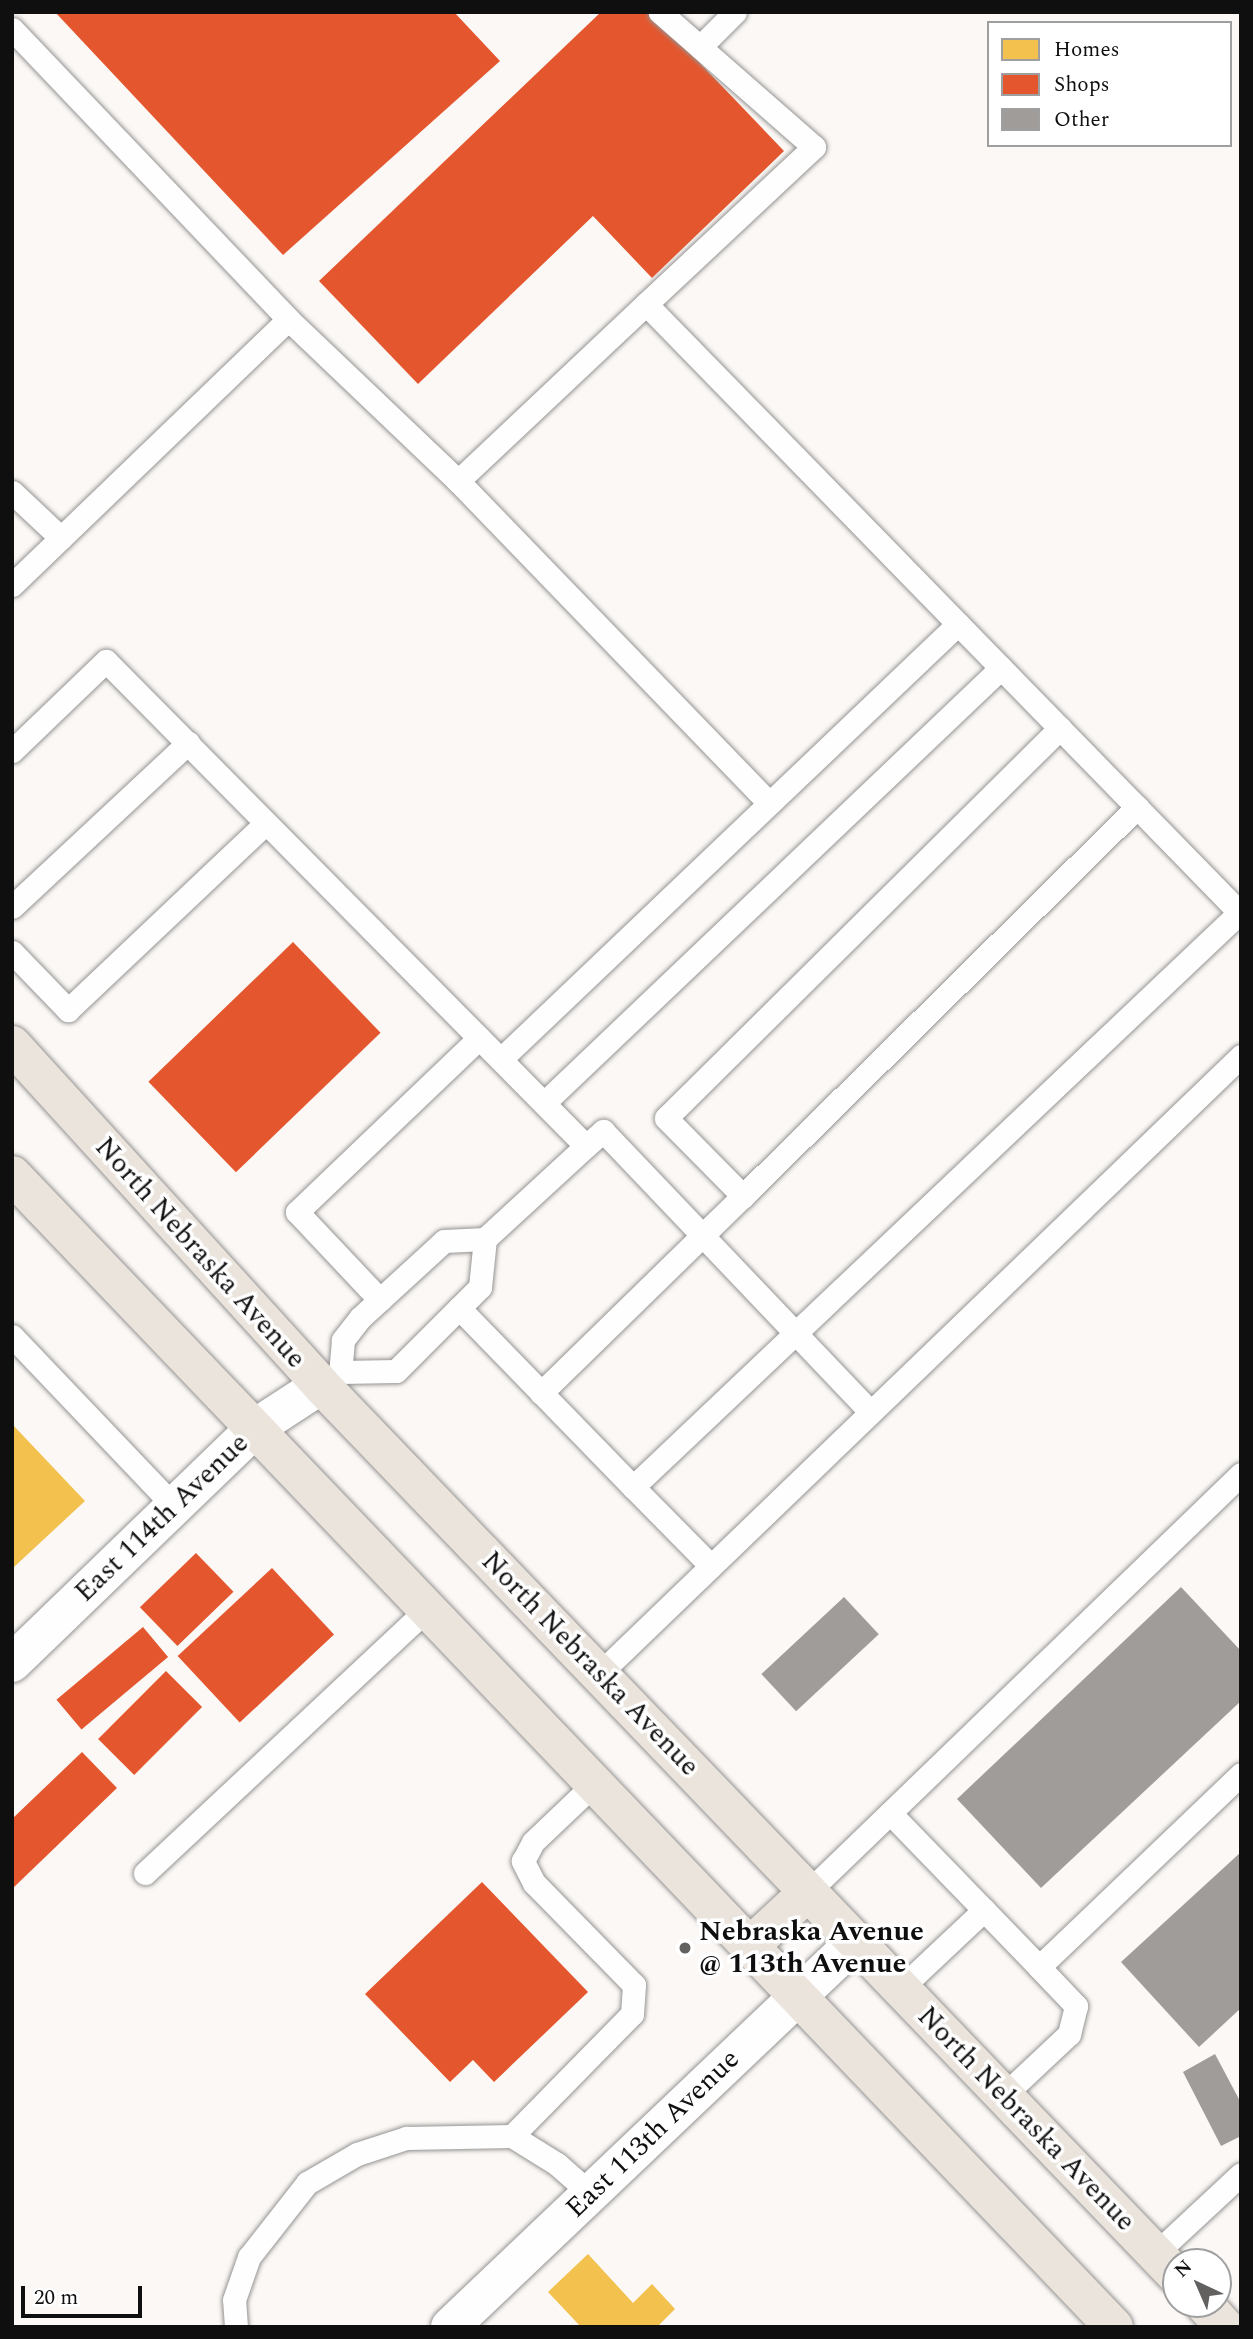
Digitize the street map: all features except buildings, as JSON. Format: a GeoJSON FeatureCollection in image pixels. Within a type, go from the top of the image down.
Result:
{"type":"FeatureCollection","features":[{"type":"Feature","properties":{"kind":"main road","name":"North Nebraska Avenue"},"geometry":{"type":"LineString","coordinates":[[12,1045],[331,1379],[599,1674],[1162,2260]]}},
{"type":"Feature","properties":{"kind":"main road"},"geometry":{"type":"LineString","coordinates":[[12,1175],[1114,2327]]}},
{"type":"Feature","properties":{"kind":"main road"},"geometry":{"type":"LineString","coordinates":[[750,1947],[808,1892]]}},
{"type":"Feature","properties":{"kind":"street","name":"East 114th Avenue"},"geometry":{"type":"LineString","coordinates":[[16,1652],[255,1427],[331,1379]]}},
{"type":"Feature","properties":{"kind":"street","name":"East 113th Avenue"},"geometry":{"type":"LineString","coordinates":[[450,2327],[856,1941]]}},
{"type":"Feature","properties":{"kind":"lane"},"geometry":{"type":"LineString","coordinates":[[457,481],[814,147],[660,12]]}},
{"type":"Feature","properties":{"kind":"lane"},"geometry":{"type":"LineString","coordinates":[[700,47],[735,12]]}},
{"type":"Feature","properties":{"kind":"lane"},"geometry":{"type":"LineString","coordinates":[[12,29],[288,319],[457,481],[768,802]]}},
{"type":"Feature","properties":{"kind":"lane"},"geometry":{"type":"LineString","coordinates":[[633,1487],[1240,913],[646,304]]}},
{"type":"Feature","properties":{"kind":"lane"},"geometry":{"type":"LineString","coordinates":[[12,585],[288,319]]}},
{"type":"Feature","properties":{"kind":"lane"},"geometry":{"type":"LineString","coordinates":[[12,492],[61,538]]}},
{"type":"Feature","properties":{"kind":"lane"},"geometry":{"type":"LineString","coordinates":[[501,1059],[958,624]]}},
{"type":"Feature","properties":{"kind":"lane"},"geometry":{"type":"LineString","coordinates":[[12,751],[106,661],[586,1146]]}},
{"type":"Feature","properties":{"kind":"lane"},"geometry":{"type":"LineString","coordinates":[[544,1103],[1001,668]]}},
{"type":"Feature","properties":{"kind":"lane"},"geometry":{"type":"LineString","coordinates":[[743,1196],[666,1118],[1060,728]]}},
{"type":"Feature","properties":{"kind":"lane"},"geometry":{"type":"LineString","coordinates":[[12,906],[188,743]]}},
{"type":"Feature","properties":{"kind":"lane"},"geometry":{"type":"LineString","coordinates":[[541,1393],[1137,807]]}},
{"type":"Feature","properties":{"kind":"lane"},"geometry":{"type":"LineString","coordinates":[[12,952],[68,1010],[266,822]]}},
{"type":"Feature","properties":{"kind":"lane"},"geometry":{"type":"LineString","coordinates":[[380,1300],[297,1212],[479,1038]]}},
{"type":"Feature","properties":{"kind":"lane"},"geometry":{"type":"LineString","coordinates":[[599,1674],[1241,1056]]}},
{"type":"Feature","properties":{"kind":"lane"},"geometry":{"type":"LineString","coordinates":[[485,1239],[480,1287],[396,1371],[331,1379],[343,1340],[380,1300],[444,1241],[485,1239],[603,1131],[871,1412]]}},
{"type":"Feature","properties":{"kind":"lane"},"geometry":{"type":"LineString","coordinates":[[459,1308],[710,1566]]}},
{"type":"Feature","properties":{"kind":"lane"},"geometry":{"type":"LineString","coordinates":[[12,1336],[174,1506]]}},
{"type":"Feature","properties":{"kind":"lane"},"geometry":{"type":"LineString","coordinates":[[808,1892],[1241,1475]]}},
{"type":"Feature","properties":{"kind":"lane"},"geometry":{"type":"LineString","coordinates":[[145,1872],[426,1610]]}},
{"type":"Feature","properties":{"kind":"lane"},"geometry":{"type":"LineString","coordinates":[[1039,1967],[1241,1774]]}},
{"type":"Feature","properties":{"kind":"lane"},"geometry":{"type":"LineString","coordinates":[[512,2136],[632,2014],[634,1985],[534,1884],[523,1861],[533,1842],[594,1784]]}},
{"type":"Feature","properties":{"kind":"lane"},"geometry":{"type":"LineString","coordinates":[[890,1813],[1076,2006],[1069,2034],[1004,2095]]}},
{"type":"Feature","properties":{"kind":"lane"},"geometry":{"type":"LineString","coordinates":[[901,1989],[984,1910]]}},
{"type":"Feature","properties":{"kind":"lane"},"geometry":{"type":"LineString","coordinates":[[236,2327],[234,2300],[248,2257],[307,2183],[357,2154],[406,2138],[512,2136],[557,2164],[590,2193]]}},
{"type":"Feature","properties":{"kind":"lane"},"geometry":{"type":"LineString","coordinates":[[1179,2248],[1241,2174]]}},
{"type":"Feature","properties":{"kind":"place","name":"Nebraska Avenue @ 113th Avenue"},"geometry":{"type":"Point","coordinates":[685,1948]}}]}
